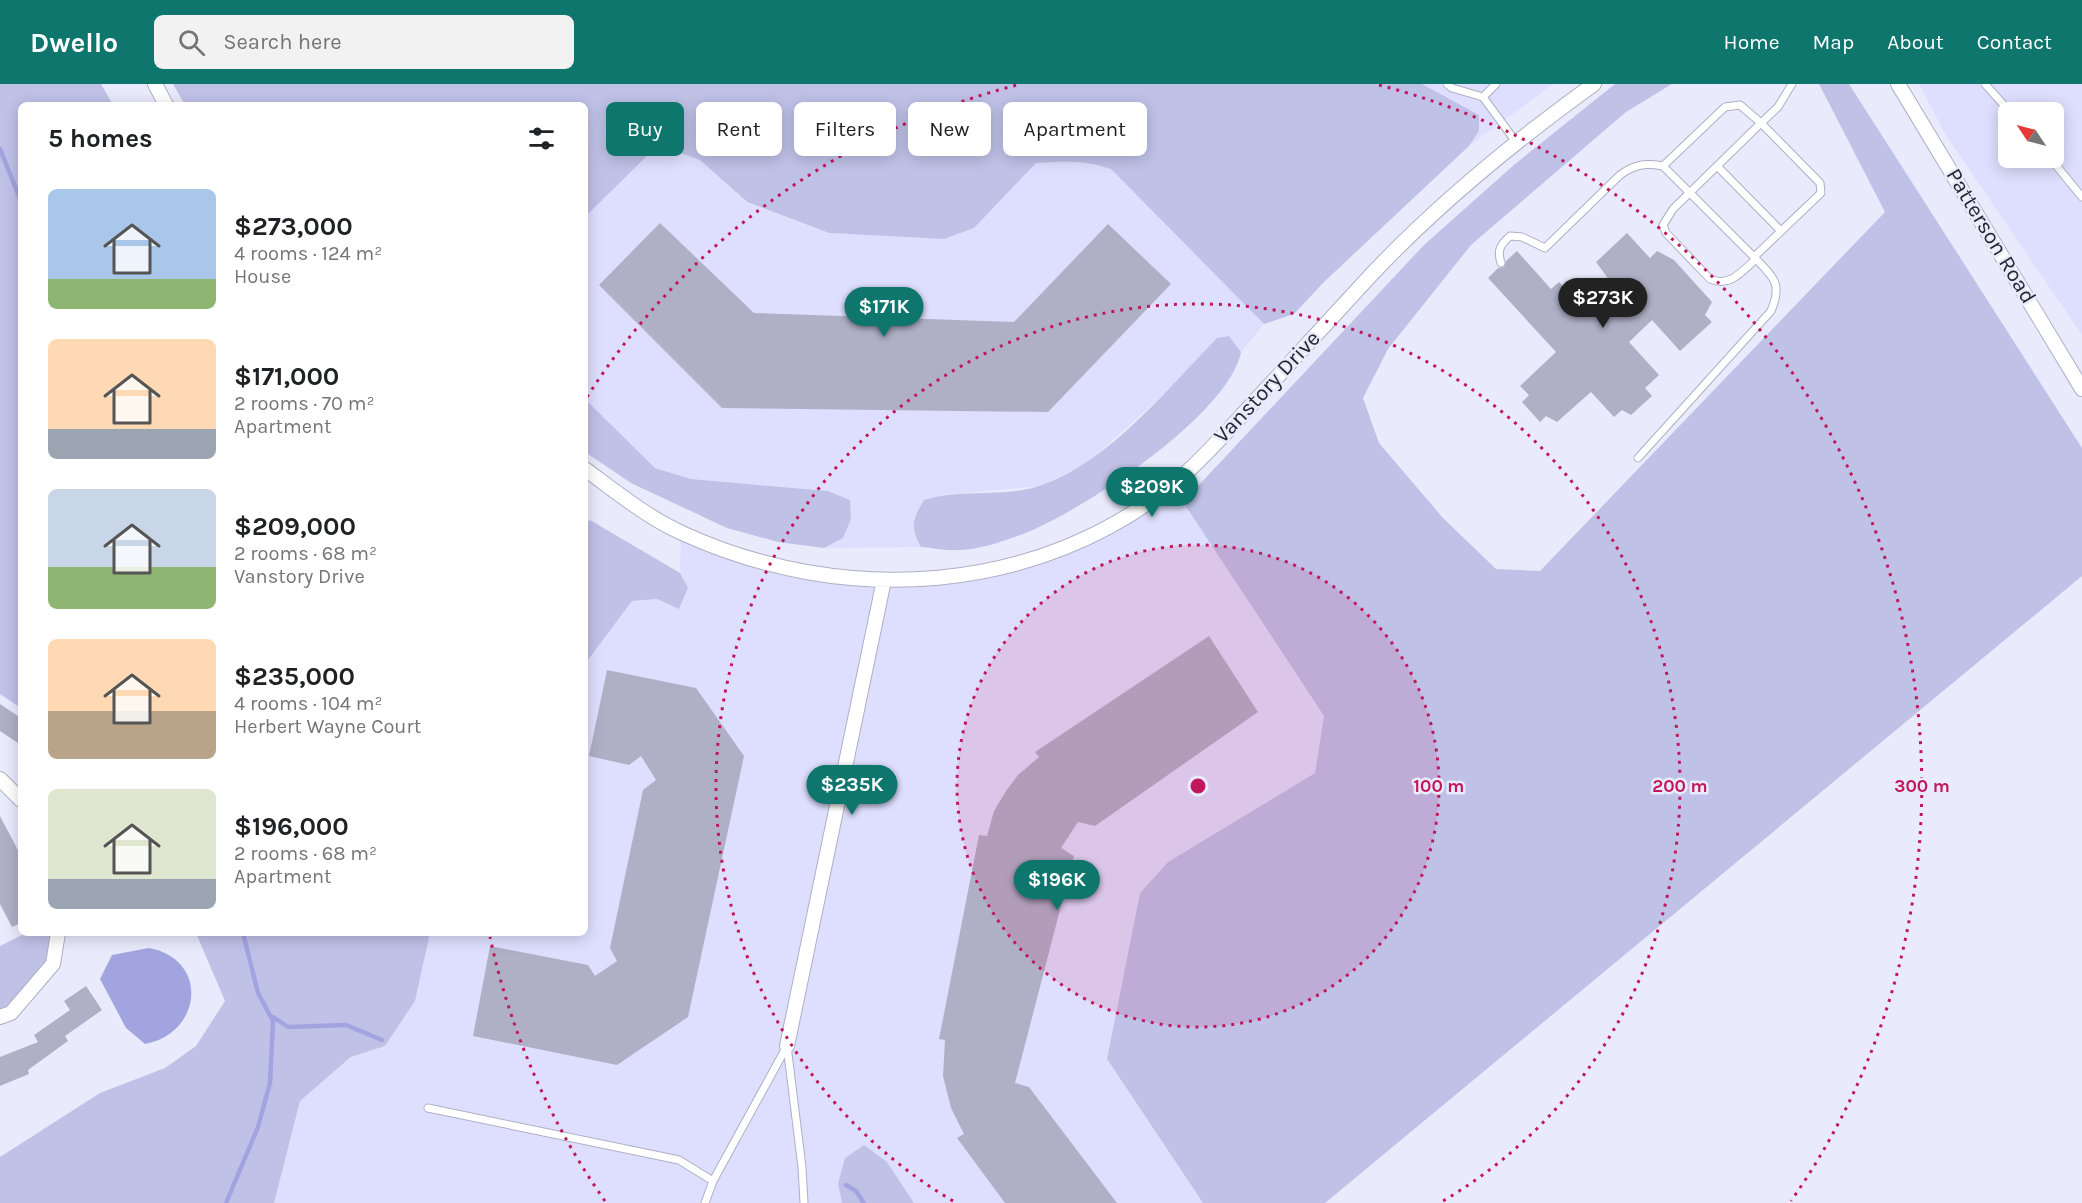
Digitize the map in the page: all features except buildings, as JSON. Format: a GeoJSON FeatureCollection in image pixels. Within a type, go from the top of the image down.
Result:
{"type":"FeatureCollection","features":[{"type":"Feature","properties":{"kind":"street"},"geometry":{"type":"LineString","coordinates":[[155,84],[164,102]]}},
{"type":"Feature","properties":{"kind":"street","name":"Vanstory Drive"},"geometry":{"type":"LineString","coordinates":[[588,471],[663,523],[736,555],[794,572],[839,578],[884,580],[968,574],[1007,567],[1074,543],[1134,511],[1178,480],[1217,442],[1374,272],[1462,188],[1516,142],[1594,84]]}},
{"type":"Feature","properties":{"kind":"street","name":"Patterson Road"},"geometry":{"type":"LineString","coordinates":[[1898,84],[2082,389]]}},
{"type":"Feature","properties":{"kind":"street"},"geometry":{"type":"LineString","coordinates":[[787,1046],[884,580]]}},
{"type":"Feature","properties":{"kind":"street"},"geometry":{"type":"LineString","coordinates":[[0,779],[18,797]]}},
{"type":"Feature","properties":{"kind":"street"},"geometry":{"type":"LineString","coordinates":[[0,1017],[10,1013],[53,964],[58,936]]}},
{"type":"Feature","properties":{"kind":"lane"},"geometry":{"type":"LineString","coordinates":[[1447,84],[1452,88],[1483,97],[1516,142]]}},
{"type":"Feature","properties":{"kind":"lane"},"geometry":{"type":"LineString","coordinates":[[1483,97],[1496,84]]}},
{"type":"Feature","properties":{"kind":"lane"},"geometry":{"type":"LineString","coordinates":[[1664,166],[1725,107],[1740,105],[1761,123],[1820,183],[1821,193],[1733,280],[1725,282],[1710,279],[1666,233],[1664,225],[1673,209],[1761,123],[1778,107],[1792,84]]}},
{"type":"Feature","properties":{"kind":"lane"},"geometry":{"type":"LineString","coordinates":[[1985,84],[2001,102]]}},
{"type":"Feature","properties":{"kind":"lane"},"geometry":{"type":"LineString","coordinates":[[1501,263],[1498,253],[1501,244],[1510,236],[1522,237],[1545,248],[1632,166],[1648,163],[1664,166],[1775,279],[1778,295],[1771,311],[1638,458]]}},
{"type":"Feature","properties":{"kind":"lane"},"geometry":{"type":"LineString","coordinates":[[1717,166],[1781,231]]}},
{"type":"Feature","properties":{"kind":"lane"},"geometry":{"type":"LineString","coordinates":[[2058,168],[2082,197]]}},
{"type":"Feature","properties":{"kind":"lane"},"geometry":{"type":"LineString","coordinates":[[705,1203],[713,1181],[787,1046]]}},
{"type":"Feature","properties":{"kind":"lane"},"geometry":{"type":"LineString","coordinates":[[787,1046],[802,1167],[804,1203]]}},
{"type":"Feature","properties":{"kind":"lane"},"geometry":{"type":"LineString","coordinates":[[428,1108],[679,1160],[713,1181]]}},
{"type":"Feature","properties":{"kind":"shaded area"},"geometry":{"type":"Polygon","coordinates":[[[0,84],[101,84],[111,102],[18,102],[18,706],[0,694],[0,84]]]}},
{"type":"Feature","properties":{"kind":"shaded area"},"geometry":{"type":"Polygon","coordinates":[[[173,84],[1422,84],[1479,115],[1479,131],[1469,146],[1324,282],[1294,314],[1264,324],[1111,169],[1092,164],[1036,163],[974,228],[944,239],[829,233],[747,202],[700,160],[684,154],[684,102],[606,102],[606,156],[647,156],[588,214],[588,102],[183,102],[173,84]]]}},
{"type":"Feature","properties":{"kind":"shaded area"},"geometry":{"type":"Polygon","coordinates":[[[1422,84],[1553,84],[1469,146],[1479,131],[1479,115],[1422,84]]]}},
{"type":"Feature","properties":{"kind":"shaded area"},"geometry":{"type":"Polygon","coordinates":[[[1615,84],[1672,84],[1626,112],[1471,245],[1388,349],[1363,398],[1379,443],[1443,518],[1496,569],[1540,571],[1885,212],[1819,84],[1849,84],[2082,448],[2082,576],[1325,1203],[1203,1203],[1107,1059],[1140,893],[1168,862],[1315,773],[1324,716],[1183,502],[1424,245],[1515,164],[1615,84]]]}},
{"type":"Feature","properties":{"kind":"shaded area"},"geometry":{"type":"Polygon","coordinates":[[[1919,84],[2082,84],[2082,335],[1945,134],[1919,84]]]}},
{"type":"Feature","properties":{"kind":"shaded area"},"geometry":{"type":"Polygon","coordinates":[[[684,154],[700,160],[747,203],[828,233],[944,239],[974,228],[1036,162],[1075,160],[1099,165],[1111,169],[1264,324],[1241,352],[1229,336],[1087,463],[1041,486],[941,495],[913,532],[921,547],[824,548],[843,538],[828,491],[691,479],[655,468],[588,402],[588,214],[647,156],[684,154]]]}},
{"type":"Feature","properties":{"kind":"shaded area"},"geometry":{"type":"Polygon","coordinates":[[[1229,336],[1241,352],[1230,377],[1210,404],[1181,432],[1113,484],[1046,524],[1005,540],[965,550],[921,547],[915,534],[914,524],[924,500],[953,494],[1029,489],[1067,474],[1091,459],[1137,421],[1217,338],[1229,336]]]}},
{"type":"Feature","properties":{"kind":"shaded area"},"geometry":{"type":"Polygon","coordinates":[[[588,402],[655,468],[691,479],[828,491],[850,500],[851,519],[843,538],[824,548],[778,542],[727,528],[631,483],[588,454],[588,402]]]}},
{"type":"Feature","properties":{"kind":"shaded area"},"geometry":{"type":"Polygon","coordinates":[[[1178,480],[1183,502],[1324,716],[1315,773],[1168,862],[1140,893],[1107,1059],[1203,1203],[914,1203],[887,1162],[838,1184],[842,1203],[274,1203],[300,1101],[352,1057],[385,1046],[415,1001],[429,936],[588,936],[588,660],[632,601],[657,599],[680,608],[688,588],[680,573],[681,532],[794,571],[968,574],[1074,543],[1178,480]]]}},
{"type":"Feature","properties":{"kind":"shaded area"},"geometry":{"type":"Polygon","coordinates":[[[590,520],[680,573],[688,588],[679,609],[657,599],[632,601],[588,660],[588,522],[590,520]]]}},
{"type":"Feature","properties":{"kind":"shaded area"},"geometry":{"type":"Polygon","coordinates":[[[20,936],[58,936],[53,964],[0,1017],[0,946],[20,936]]]}},
{"type":"Feature","properties":{"kind":"shaded area"},"geometry":{"type":"Polygon","coordinates":[[[197,936],[429,936],[415,1001],[385,1046],[351,1057],[300,1101],[274,1203],[0,1203],[0,1157],[100,1093],[165,1068],[196,1046],[225,1001],[197,936]]]}},
{"type":"Feature","properties":{"kind":"shaded area"},"geometry":{"type":"Polygon","coordinates":[[[149,948],[168,955],[182,966],[189,980],[191,996],[188,1012],[179,1026],[164,1037],[145,1044],[126,1028],[100,979],[112,955],[149,948]]]}},
{"type":"Feature","properties":{"kind":"shaded area"},"geometry":{"type":"Polygon","coordinates":[[[864,1145],[887,1162],[914,1203],[842,1203],[838,1184],[845,1158],[864,1145]]]}},
{"type":"Feature","properties":{"kind":"waterway"},"geometry":{"type":"LineString","coordinates":[[0,149],[18,194]]}},
{"type":"Feature","properties":{"kind":"waterway"},"geometry":{"type":"LineString","coordinates":[[226,1203],[258,1127],[270,1083],[273,1021],[258,993],[244,936]]}},
{"type":"Feature","properties":{"kind":"waterway"},"geometry":{"type":"LineString","coordinates":[[273,1017],[288,1027],[346,1025],[382,1040]]}},
{"type":"Feature","properties":{"kind":"waterway"},"geometry":{"type":"LineString","coordinates":[[846,1185],[856,1191],[864,1203]]}}]}
